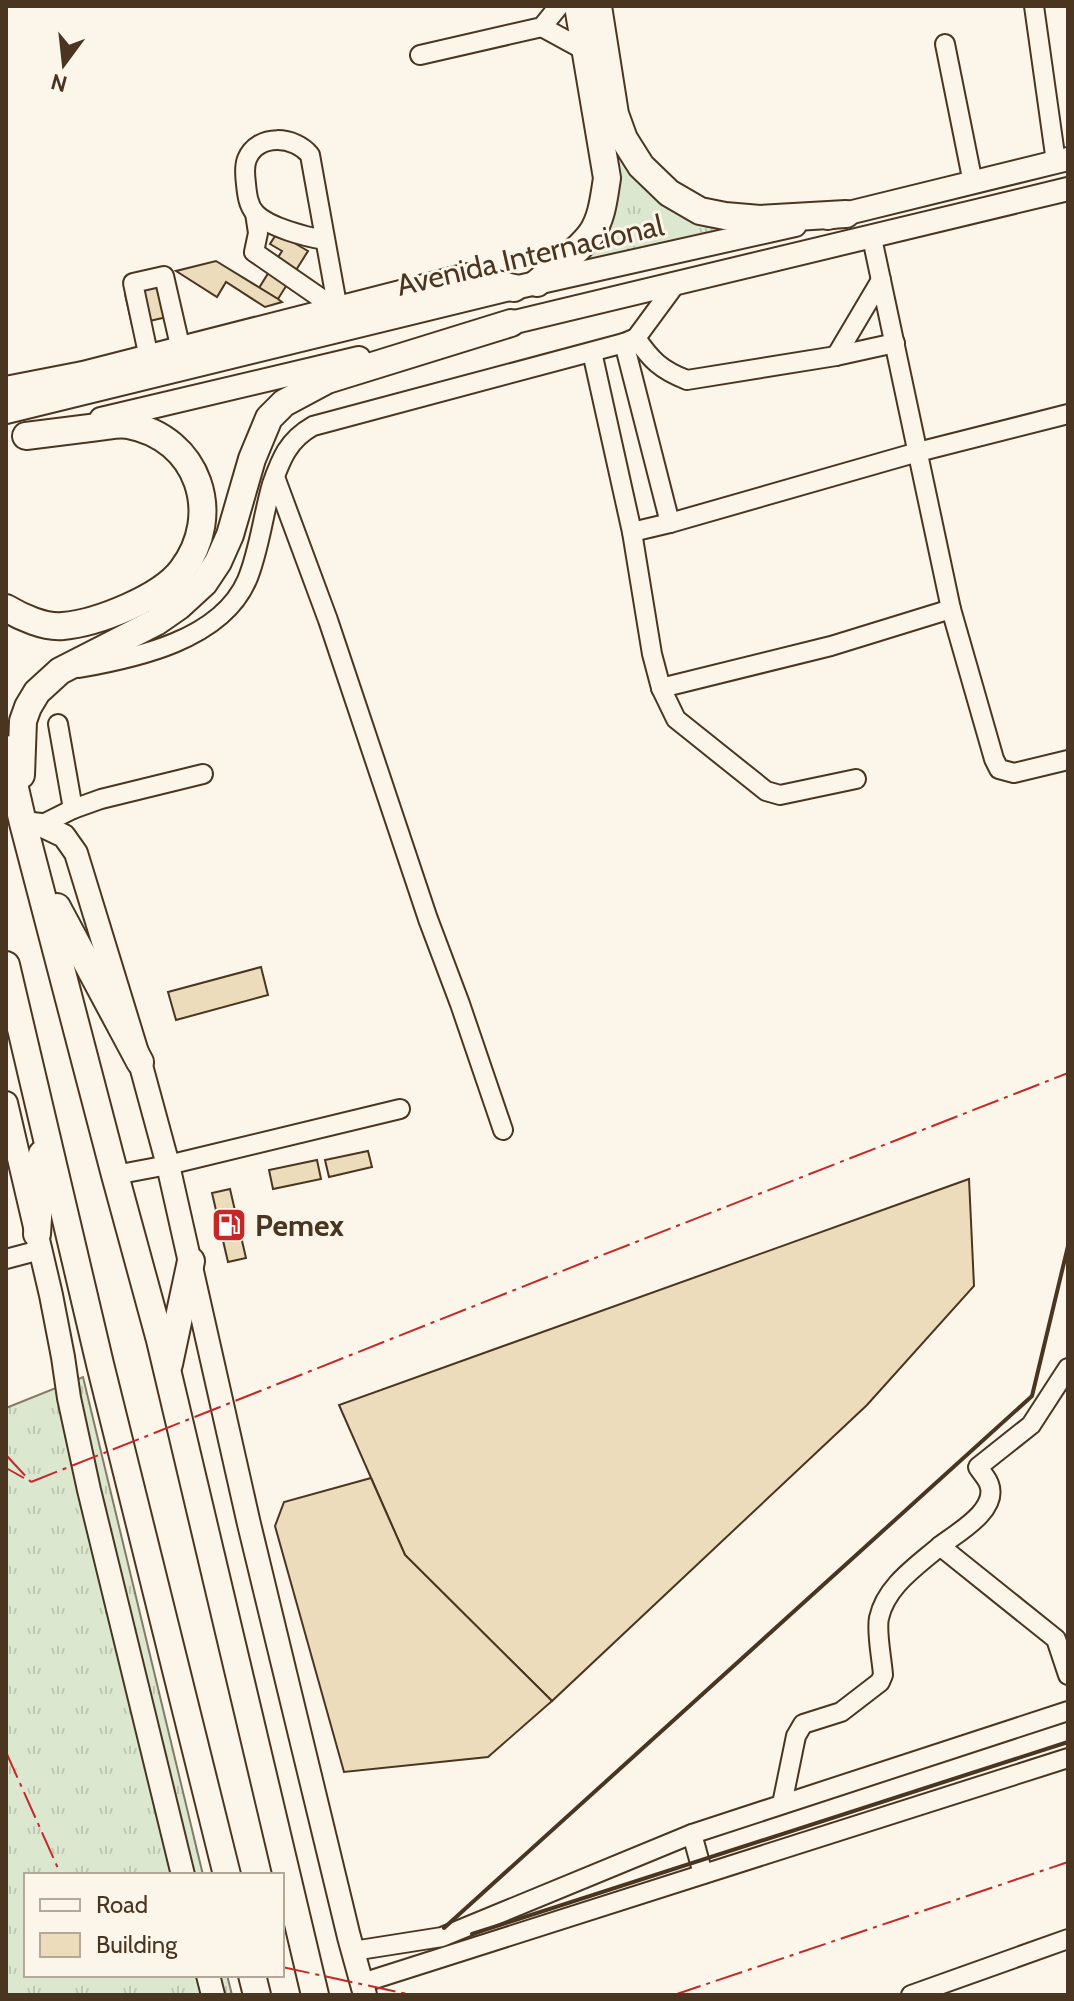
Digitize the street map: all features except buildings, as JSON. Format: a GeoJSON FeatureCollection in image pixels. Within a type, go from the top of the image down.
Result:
{"type":"FeatureCollection","features":[{"type":"Feature","properties":{"kind":"highway"},"geometry":{"type":"LineString","coordinates":[[6,390],[83,375],[467,277],[526,285],[574,252],[592,233],[603,206],[607,178],[578,6]]}},
{"type":"Feature","properties":{"kind":"highway"},"geometry":{"type":"LineString","coordinates":[[598,6],[615,114],[624,139],[641,166],[669,193],[700,211],[725,216],[760,219],[846,214]]}},
{"type":"Feature","properties":{"kind":"highway"},"geometry":{"type":"LineString","coordinates":[[315,1995],[168,1372],[36,867],[28,819],[21,740],[23,721],[37,692],[60,671],[156,622],[204,583],[230,535],[252,459],[269,418],[284,403],[327,380],[511,323]]}},
{"type":"Feature","properties":{"kind":"highway"},"geometry":{"type":"LineString","coordinates":[[6,608],[25,619],[61,627],[128,608],[181,573],[195,550],[203,523],[200,488],[191,465],[175,445],[155,433],[126,424],[16,438]]}},
{"type":"Feature","properties":{"kind":"highway"},"geometry":{"type":"LineString","coordinates":[[6,749],[28,819]]}},
{"type":"Feature","properties":{"kind":"highway"},"geometry":{"type":"LineString","coordinates":[[36,867],[140,1062]]}},
{"type":"Feature","properties":{"kind":"highway"},"geometry":{"type":"LineString","coordinates":[[6,965],[107,1392],[227,1873]]}},
{"type":"Feature","properties":{"kind":"highway"},"geometry":{"type":"LineString","coordinates":[[38,1242],[44,1126]]}},
{"type":"Feature","properties":{"kind":"highway"},"geometry":{"type":"LineString","coordinates":[[168,1372],[191,1261]]}},
{"type":"Feature","properties":{"kind":"main road","name":"Avenida Internacional"},"geometry":{"type":"LineString","coordinates":[[6,412],[526,285],[846,214],[1062,161]]}},
{"type":"Feature","properties":{"kind":"main road","name":"Avenida Internacional"},"geometry":{"type":"LineString","coordinates":[[16,438],[675,285],[1068,189]]}},
{"type":"Feature","properties":{"kind":"main road"},"geometry":{"type":"LineString","coordinates":[[28,819],[64,836],[76,853],[140,1062],[168,1165],[253,1539],[364,1989]]}},
{"type":"Feature","properties":{"kind":"main road"},"geometry":{"type":"LineString","coordinates":[[6,1103],[51,1295],[82,1460],[183,1873]]}},
{"type":"Feature","properties":{"kind":"street"},"geometry":{"type":"LineString","coordinates":[[420,55],[542,27],[559,6]]}},
{"type":"Feature","properties":{"kind":"street"},"geometry":{"type":"LineString","coordinates":[[1034,6],[1062,161]]}},
{"type":"Feature","properties":{"kind":"street"},"geometry":{"type":"LineString","coordinates":[[542,27],[586,51]]}},
{"type":"Feature","properties":{"kind":"street"},"geometry":{"type":"LineString","coordinates":[[945,44],[973,183]]}},
{"type":"Feature","properties":{"kind":"street"},"geometry":{"type":"LineString","coordinates":[[278,139],[290,141],[303,147],[310,155],[338,310],[254,252],[258,233],[255,213],[247,197],[245,173],[247,158],[259,144],[278,139]]}},
{"type":"Feature","properties":{"kind":"street"},"geometry":{"type":"LineString","coordinates":[[255,213],[285,230],[325,240]]}},
{"type":"Feature","properties":{"kind":"street"},"geometry":{"type":"LineString","coordinates":[[872,238],[951,609],[994,759],[999,769],[1014,773],[1068,760]]}},
{"type":"Feature","properties":{"kind":"street"},"geometry":{"type":"LineString","coordinates":[[149,358],[133,283],[164,276],[181,350]]}},
{"type":"Feature","properties":{"kind":"street"},"geometry":{"type":"LineString","coordinates":[[836,356],[881,280]]}},
{"type":"Feature","properties":{"kind":"street"},"geometry":{"type":"LineString","coordinates":[[60,671],[107,663],[166,646],[191,635],[231,606],[247,580],[281,458],[299,434],[313,426],[630,341],[675,285]]}},
{"type":"Feature","properties":{"kind":"street"},"geometry":{"type":"LineString","coordinates":[[630,341],[668,373],[687,380],[836,356],[895,343]]}},
{"type":"Feature","properties":{"kind":"street"},"geometry":{"type":"LineString","coordinates":[[630,341],[670,523]]}},
{"type":"Feature","properties":{"kind":"street"},"geometry":{"type":"LineString","coordinates":[[592,352],[632,532],[652,654],[661,688],[676,719],[766,791],[780,795],[856,779]]}},
{"type":"Feature","properties":{"kind":"street"},"geometry":{"type":"LineString","coordinates":[[632,532],[918,452],[1068,414]]}},
{"type":"Feature","properties":{"kind":"street"},"geometry":{"type":"LineString","coordinates":[[275,477],[328,620],[428,919],[503,1130]]}},
{"type":"Feature","properties":{"kind":"street"},"geometry":{"type":"LineString","coordinates":[[661,688],[831,646],[951,609]]}},
{"type":"Feature","properties":{"kind":"street"},"geometry":{"type":"LineString","coordinates":[[58,724],[73,809]]}},
{"type":"Feature","properties":{"kind":"street"},"geometry":{"type":"LineString","coordinates":[[28,819],[203,774]]}},
{"type":"Feature","properties":{"kind":"street"},"geometry":{"type":"LineString","coordinates":[[115,1175],[400,1109]]}},
{"type":"Feature","properties":{"kind":"street"},"geometry":{"type":"LineString","coordinates":[[6,1259],[38,1242]]}},
{"type":"Feature","properties":{"kind":"street"},"geometry":{"type":"LineString","coordinates":[[782,1804],[796,1736],[803,1724],[841,1712],[880,1682],[883,1675],[879,1619],[885,1603],[897,1583],[984,1512],[990,1500],[990,1486],[978,1467],[1031,1425],[1068,1368]]}},
{"type":"Feature","properties":{"kind":"street"},"geometry":{"type":"LineString","coordinates":[[940,1546],[1056,1639],[1068,1675]]}},
{"type":"Feature","properties":{"kind":"street"},"geometry":{"type":"LineString","coordinates":[[353,1951],[442,1937],[692,1834],[1068,1711]]}},
{"type":"Feature","properties":{"kind":"street"},"geometry":{"type":"LineString","coordinates":[[364,1989],[703,1874],[1068,1758]]}},
{"type":"Feature","properties":{"kind":"street"},"geometry":{"type":"LineString","coordinates":[[692,1834],[703,1874]]}},
{"type":"Feature","properties":{"kind":"street"},"geometry":{"type":"LineString","coordinates":[[911,1995],[1068,1939]]}},
{"type":"Feature","properties":{"kind":"green space"},"geometry":{"type":"Polygon","coordinates":[[[608,131],[727,229],[580,263],[601,241],[608,131]]]}},
{"type":"Feature","properties":{"kind":"green space"},"geometry":{"type":"Polygon","coordinates":[[[83,1377],[203,1873],[24,1873],[24,1977],[228,1977],[232,1995],[6,1995],[6,1408],[83,1377]]]}},
{"type":"Feature","properties":{"kind":"wall"},"geometry":{"type":"LineString","coordinates":[[444,1928],[1032,1396],[1068,1246]]}},
{"type":"Feature","properties":{"kind":"wall"},"geometry":{"type":"LineString","coordinates":[[472,1934],[1068,1742]]}},
{"type":"Feature","properties":{"kind":"power"},"geometry":{"type":"LineString","coordinates":[[31,1482],[1068,1073]]}},
{"type":"Feature","properties":{"kind":"power"},"geometry":{"type":"LineString","coordinates":[[6,1455],[31,1482]]}},
{"type":"Feature","properties":{"kind":"power"},"geometry":{"type":"LineString","coordinates":[[6,1468],[24,1478]]}},
{"type":"Feature","properties":{"kind":"power"},"geometry":{"type":"LineString","coordinates":[[6,1752],[60,1873]]}},
{"type":"Feature","properties":{"kind":"power"},"geometry":{"type":"LineString","coordinates":[[674,1995],[1068,1862]]}},
{"type":"Feature","properties":{"kind":"power"},"geometry":{"type":"LineString","coordinates":[[284,1967],[412,1995]]}},
{"type":"Feature","properties":{"kind":"place","name":"Pemex"},"geometry":{"type":"Point","coordinates":[229,1225]}}]}
